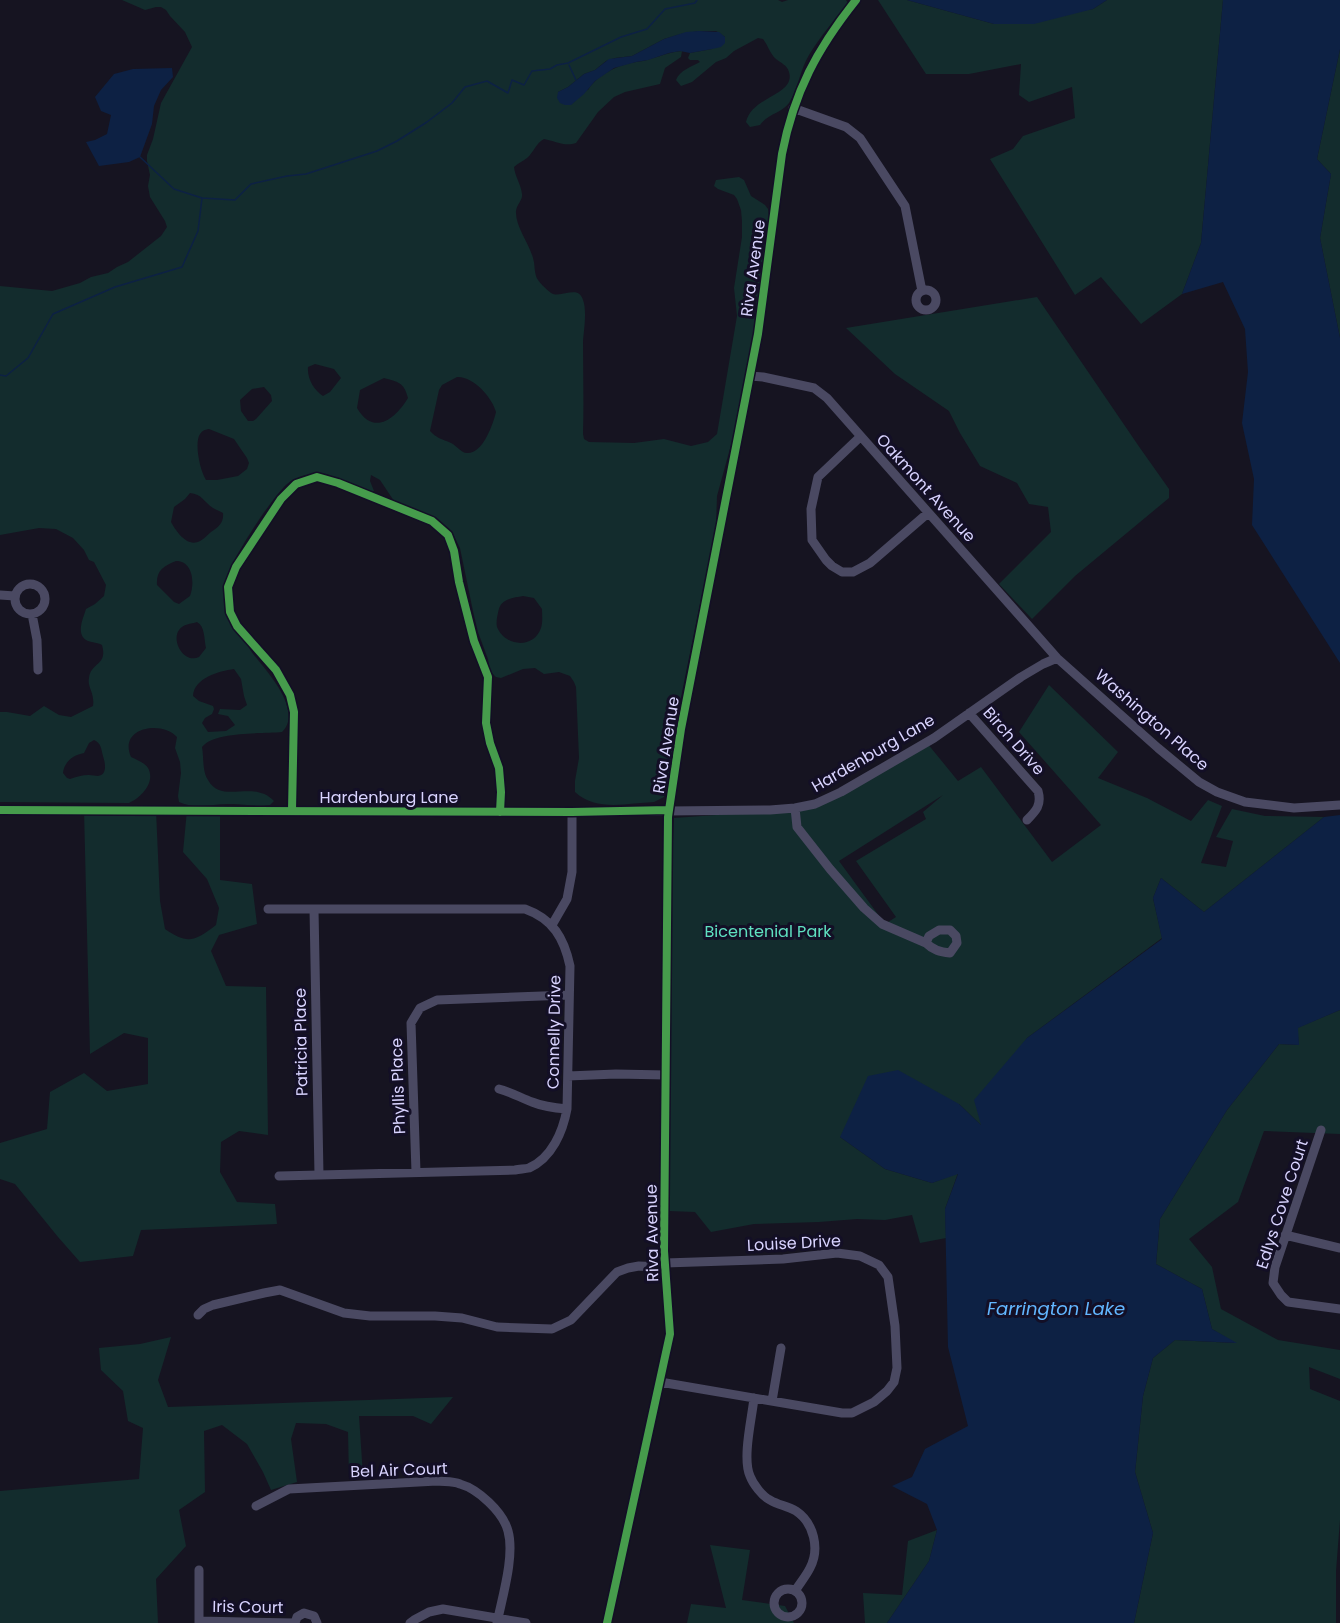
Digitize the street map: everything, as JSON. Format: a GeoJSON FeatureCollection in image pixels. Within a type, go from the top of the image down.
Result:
{"type":"FeatureCollection","features":[{"type":"Feature","properties":{"kind":"street","name":"Riva Avenue"},"geometry":{"type":"LineString","coordinates":[[607,1623],[670,1334],[665,1265],[668,829],[681,729],[750,376],[765,287],[782,154],[793,108],[828,36],[856,0]]}},
{"type":"Feature","properties":{"kind":"street"},"geometry":{"type":"LineString","coordinates":[[793,108],[846,127],[860,138],[905,206],[922,291]]}},
{"type":"Feature","properties":{"kind":"street","name":"Oakmont Avenue"},"geometry":{"type":"LineString","coordinates":[[750,376],[814,388],[827,398],[1057,658]]}},
{"type":"Feature","properties":{"kind":"street"},"geometry":{"type":"LineString","coordinates":[[860,437],[819,477],[811,509],[812,540],[826,560],[842,572],[853,572],[870,563],[928,513]]}},
{"type":"Feature","properties":{"kind":"street"},"geometry":{"type":"LineString","coordinates":[[292,810],[294,712],[290,695],[276,670],[237,626],[230,612],[228,586],[236,567],[281,499],[296,484],[317,477],[338,483],[432,521],[448,535],[454,551],[459,582],[474,641],[488,677],[486,723],[498,768],[501,792],[500,812]]}},
{"type":"Feature","properties":{"kind":"street"},"geometry":{"type":"LineString","coordinates":[[26,584],[40,587],[45,595],[44,605],[40,611],[32,614],[26,614],[18,609],[15,603],[18,590],[26,584]]}},
{"type":"Feature","properties":{"kind":"street"},"geometry":{"type":"LineString","coordinates":[[0,595],[15,596]]}},
{"type":"Feature","properties":{"kind":"street"},"geometry":{"type":"LineString","coordinates":[[32,614],[37,640],[38,670]]}},
{"type":"Feature","properties":{"kind":"street","name":"Hardenburg Lane"},"geometry":{"type":"LineString","coordinates":[[0,810],[572,812],[795,808],[823,801],[841,792],[934,738],[1021,677],[1057,658]]}},
{"type":"Feature","properties":{"kind":"street","name":"Washington Place"},"geometry":{"type":"LineString","coordinates":[[1057,658],[1198,782],[1217,792],[1245,802],[1294,808],[1340,805]]}},
{"type":"Feature","properties":{"kind":"street","name":"Birch Drive"},"geometry":{"type":"LineString","coordinates":[[969,713],[1038,791],[1040,803],[1027,820]]}},
{"type":"Feature","properties":{"kind":"street"},"geometry":{"type":"LineString","coordinates":[[795,808],[797,827],[864,908],[882,924],[926,943]]}},
{"type":"Feature","properties":{"kind":"street"},"geometry":{"type":"LineString","coordinates":[[552,925],[567,899],[572,872],[572,812]]}},
{"type":"Feature","properties":{"kind":"street","name":"Connelly Drive"},"geometry":{"type":"LineString","coordinates":[[268,909],[525,909],[537,913],[552,925],[567,951],[570,966],[567,1109],[564,1125],[558,1138],[542,1160],[528,1168],[515,1170],[279,1176]]}},
{"type":"Feature","properties":{"kind":"street","name":"Patricia Place"},"geometry":{"type":"LineString","coordinates":[[314,909],[319,1175]]}},
{"type":"Feature","properties":{"kind":"street","name":"Phyllis Place"},"geometry":{"type":"LineString","coordinates":[[416,1172],[411,1023],[420,1008],[437,1000],[569,996]]}},
{"type":"Feature","properties":{"kind":"street"},"geometry":{"type":"LineString","coordinates":[[568,1076],[666,1075]]}},
{"type":"Feature","properties":{"kind":"street"},"geometry":{"type":"LineString","coordinates":[[499,1089],[552,1108],[567,1109]]}},
{"type":"Feature","properties":{"kind":"street","name":"Edlys Cove Court"},"geometry":{"type":"LineString","coordinates":[[1321,1130],[1275,1268],[1273,1283],[1288,1302],[1340,1309]]}},
{"type":"Feature","properties":{"kind":"street"},"geometry":{"type":"LineString","coordinates":[[1286,1235],[1340,1248]]}},
{"type":"Feature","properties":{"kind":"street","name":"Louise Drive"},"geometry":{"type":"LineString","coordinates":[[198,1315],[213,1305],[280,1290],[344,1313],[370,1316],[462,1318],[497,1327],[552,1329],[571,1320],[617,1272],[639,1266],[783,1259],[837,1253],[860,1256],[879,1265],[888,1277],[895,1326],[897,1368],[894,1382],[874,1402],[852,1413],[660,1382]]}},
{"type":"Feature","properties":{"kind":"street"},"geometry":{"type":"LineString","coordinates":[[772,1401],[781,1348]]}},
{"type":"Feature","properties":{"kind":"street"},"geometry":{"type":"LineString","coordinates":[[754,1398],[746,1457],[749,1475],[758,1490],[768,1499],[795,1510],[807,1521],[815,1544],[811,1567],[795,1591]]}},
{"type":"Feature","properties":{"kind":"street","name":"Bel Air Court"},"geometry":{"type":"LineString","coordinates":[[256,1506],[289,1489],[437,1481],[459,1483],[482,1496],[492,1505],[508,1530],[508,1572],[497,1621]]}},
{"type":"Feature","properties":{"kind":"street"},"geometry":{"type":"LineString","coordinates":[[199,1570],[200,1622]]}},
{"type":"Feature","properties":{"kind":"street"},"geometry":{"type":"LineString","coordinates":[[410,1623],[429,1612],[443,1609],[497,1621],[526,1623]]}},
{"type":"Feature","properties":{"kind":"street","name":"Iris Court"},"geometry":{"type":"LineString","coordinates":[[200,1622],[295,1623],[297,1617],[304,1613],[314,1616],[317,1623]]}},
{"type":"Feature","properties":{"kind":"green space"},"geometry":{"type":"Polygon","coordinates":[[[122,0],[778,0],[782,2],[788,0],[846,0],[848,3],[809,55],[789,103],[760,125],[750,127],[746,122],[750,113],[756,106],[786,86],[789,80],[787,68],[774,57],[763,39],[758,38],[734,51],[726,58],[716,62],[692,82],[681,86],[676,80],[680,74],[700,62],[690,60],[688,58],[690,53],[712,49],[725,37],[716,31],[681,34],[664,39],[632,56],[606,61],[558,92],[588,90],[597,79],[616,68],[682,51],[681,57],[665,68],[660,84],[625,92],[614,97],[598,112],[576,143],[564,144],[544,139],[527,158],[514,167],[522,194],[516,217],[529,246],[537,278],[551,293],[573,292],[581,295],[583,300],[585,314],[583,434],[584,439],[589,442],[634,443],[664,439],[691,446],[708,442],[717,434],[737,316],[734,288],[742,237],[742,221],[737,199],[734,195],[714,186],[716,180],[739,177],[744,180],[751,196],[768,209],[770,226],[762,295],[741,408],[717,496],[716,526],[682,692],[664,797],[654,802],[613,805],[593,802],[575,792],[579,758],[576,687],[570,676],[559,672],[544,674],[535,668],[523,669],[501,678],[496,677],[490,671],[478,632],[460,548],[450,530],[436,520],[394,501],[380,480],[371,475],[370,481],[374,491],[372,492],[321,474],[296,478],[280,491],[243,545],[229,571],[224,589],[224,603],[229,619],[281,691],[289,713],[288,723],[282,732],[227,736],[208,742],[202,747],[205,773],[214,787],[221,791],[257,792],[274,801],[270,805],[260,806],[225,804],[198,806],[179,802],[181,773],[175,748],[177,737],[162,729],[152,728],[136,733],[131,739],[129,747],[131,757],[147,766],[150,779],[146,789],[129,803],[0,802],[0,712],[30,716],[44,706],[59,715],[71,717],[93,706],[89,678],[90,673],[103,657],[102,645],[84,638],[81,626],[86,609],[104,596],[106,585],[94,562],[89,560],[84,550],[73,538],[56,529],[39,528],[0,535],[0,286],[52,291],[80,283],[91,277],[108,273],[128,262],[161,236],[167,227],[150,197],[147,155],[161,103],[192,47],[185,32],[166,10],[156,7],[145,10],[122,0]],[[315,364],[308,367],[314,387],[323,396],[330,392],[341,378],[334,369],[315,364]],[[457,377],[442,385],[439,390],[430,431],[463,452],[473,452],[482,444],[492,424],[496,412],[494,406],[481,388],[469,380],[457,377]],[[384,378],[360,390],[357,408],[364,417],[377,423],[391,418],[408,398],[402,386],[384,378]],[[264,387],[252,389],[240,400],[241,411],[248,421],[256,419],[272,401],[271,395],[264,387]],[[209,429],[203,431],[198,438],[198,450],[206,480],[238,476],[247,469],[249,463],[247,458],[234,439],[209,429]],[[190,493],[174,507],[171,522],[182,538],[195,543],[219,526],[223,519],[223,513],[190,493]],[[176,561],[167,565],[159,573],[157,585],[179,604],[190,596],[191,574],[182,562],[176,561]],[[516,597],[501,605],[497,616],[497,627],[506,639],[519,643],[526,642],[532,640],[541,628],[542,609],[534,598],[516,597]],[[197,622],[183,626],[177,635],[180,650],[188,657],[199,657],[206,648],[202,626],[197,622]],[[234,669],[208,676],[198,684],[193,696],[213,706],[212,714],[202,723],[208,732],[226,731],[235,725],[228,716],[218,714],[220,709],[240,710],[247,705],[241,679],[234,669]],[[94,740],[89,743],[84,753],[76,755],[67,762],[63,773],[67,778],[98,776],[103,773],[104,762],[98,743],[94,740]]]}},
{"type":"Feature","properties":{"kind":"green space"},"geometry":{"type":"Polygon","coordinates":[[[878,0],[907,0],[994,24],[1093,9],[1107,0],[1223,0],[1201,243],[1182,294],[1141,324],[1101,277],[1075,295],[990,159],[1013,149],[1023,136],[1075,118],[1072,87],[1029,102],[1019,95],[1021,64],[969,74],[926,74],[878,0]]]}},
{"type":"Feature","properties":{"kind":"green space"},"geometry":{"type":"Polygon","coordinates":[[[1340,49],[1340,338],[1320,238],[1331,174],[1317,159],[1340,49]]]}},
{"type":"Feature","properties":{"kind":"green space"},"geometry":{"type":"Polygon","coordinates":[[[1037,297],[1169,489],[1169,498],[1075,576],[1032,619],[999,584],[1051,532],[1048,507],[1029,504],[1017,483],[980,466],[949,411],[895,374],[846,328],[1037,297]]]}},
{"type":"Feature","properties":{"kind":"green space","name":"Bicentenial Park"},"geometry":{"type":"Polygon","coordinates":[[[1049,685],[1118,752],[1098,778],[1147,798],[1191,821],[1208,800],[1222,806],[1201,863],[1226,867],[1233,841],[1216,837],[1232,809],[1265,816],[1324,817],[1204,912],[1161,878],[1153,898],[1162,938],[1027,1038],[982,1126],[959,1104],[840,1137],[885,1169],[932,1183],[958,1173],[945,1209],[946,1238],[920,1243],[912,1215],[885,1220],[857,1219],[754,1224],[711,1232],[695,1212],[669,1211],[663,1074],[674,818],[815,808],[927,743],[958,781],[981,767],[1052,862],[1101,825],[1019,732],[1049,685]],[[943,795],[839,861],[885,924],[896,917],[856,861],[926,819],[923,812],[943,795]]]}},
{"type":"Feature","properties":{"kind":"green space"},"geometry":{"type":"Polygon","coordinates":[[[84,810],[156,810],[160,901],[165,929],[180,937],[191,939],[197,938],[216,925],[219,908],[207,879],[183,852],[187,810],[220,810],[220,880],[252,884],[257,924],[219,935],[211,951],[226,986],[266,987],[268,1135],[239,1131],[221,1142],[220,1172],[237,1202],[275,1204],[277,1224],[141,1230],[133,1256],[80,1262],[15,1184],[0,1179],[0,1143],[47,1129],[50,1092],[84,1073],[107,1091],[148,1084],[148,1038],[124,1033],[90,1054],[84,810]]]}},
{"type":"Feature","properties":{"kind":"green space"},"geometry":{"type":"Polygon","coordinates":[[[1340,1010],[1340,1134],[1264,1131],[1238,1202],[1189,1239],[1212,1267],[1221,1309],[1278,1340],[1340,1350],[1340,1379],[1309,1367],[1310,1389],[1340,1401],[1340,1520],[1336,1571],[1336,1623],[1134,1623],[1153,1533],[1135,1472],[1143,1396],[1153,1358],[1175,1340],[1235,1343],[1212,1329],[1202,1289],[1156,1264],[1160,1219],[1227,1110],[1279,1044],[1299,1045],[1297,1028],[1340,1010]]]}},
{"type":"Feature","properties":{"kind":"green space"},"geometry":{"type":"Polygon","coordinates":[[[171,1337],[158,1380],[168,1407],[453,1397],[431,1424],[413,1416],[359,1416],[363,1476],[349,1477],[348,1432],[326,1424],[296,1423],[291,1439],[297,1482],[271,1490],[247,1444],[222,1425],[204,1431],[205,1492],[179,1510],[186,1546],[156,1579],[158,1623],[0,1623],[0,1491],[139,1479],[143,1428],[128,1421],[123,1391],[101,1370],[99,1348],[140,1344],[171,1337]]]}},
{"type":"Feature","properties":{"kind":"green space"},"geometry":{"type":"Polygon","coordinates":[[[937,1530],[929,1561],[887,1623],[865,1623],[863,1593],[902,1595],[908,1541],[937,1530]]]}},
{"type":"Feature","properties":{"kind":"green space"},"geometry":{"type":"Polygon","coordinates":[[[710,1545],[750,1550],[742,1600],[785,1606],[794,1623],[687,1623],[691,1604],[726,1608],[710,1545]]]}},
{"type":"Feature","properties":{"kind":"water"},"geometry":{"type":"Polygon","coordinates":[[[907,0],[1107,0],[1093,9],[1034,24],[994,24],[907,0]]]}},
{"type":"Feature","properties":{"kind":"water"},"geometry":{"type":"Polygon","coordinates":[[[1223,0],[1340,0],[1340,49],[1317,159],[1331,174],[1320,238],[1340,338],[1340,663],[1252,525],[1254,479],[1242,423],[1248,372],[1245,329],[1223,282],[1182,294],[1201,243],[1223,0]]]}},
{"type":"Feature","properties":{"kind":"water"},"geometry":{"type":"Polygon","coordinates":[[[686,32],[719,32],[725,37],[725,43],[721,47],[690,53],[680,51],[669,53],[614,68],[595,81],[571,105],[560,103],[557,98],[558,92],[609,59],[632,56],[664,39],[686,32]]]}},
{"type":"Feature","properties":{"kind":"water"},"geometry":{"type":"Polygon","coordinates":[[[172,68],[173,77],[161,90],[154,106],[152,124],[140,157],[129,162],[99,166],[86,142],[107,134],[111,115],[101,111],[95,97],[114,74],[133,69],[172,68]]]}},
{"type":"Feature","properties":{"kind":"water","name":"Farrington Lake"},"geometry":{"type":"Polygon","coordinates":[[[1340,815],[1340,1010],[1298,1028],[1299,1045],[1279,1044],[1227,1110],[1160,1219],[1156,1264],[1202,1289],[1212,1329],[1237,1343],[1175,1340],[1153,1358],[1143,1396],[1135,1472],[1153,1533],[1134,1623],[887,1623],[929,1561],[937,1530],[927,1504],[892,1486],[912,1477],[925,1449],[968,1426],[948,1347],[945,1209],[958,1174],[932,1183],[885,1169],[840,1137],[868,1076],[898,1070],[959,1104],[981,1125],[974,1100],[1027,1038],[1162,939],[1153,898],[1161,878],[1204,912],[1324,817],[1340,815]]]}},
{"type":"Feature","properties":{"kind":"waterway"},"geometry":{"type":"LineString","coordinates":[[0,375],[6,376],[28,358],[53,314],[115,287],[182,267],[198,231],[202,198],[235,200],[251,184],[306,174],[377,151],[427,122],[452,103],[465,87],[487,81],[508,93],[512,80],[524,85],[532,71],[550,69],[568,63],[621,37],[647,29],[665,9],[695,3],[697,0]]}},
{"type":"Feature","properties":{"kind":"waterway"},"geometry":{"type":"LineString","coordinates":[[569,65],[576,80]]}},
{"type":"Feature","properties":{"kind":"waterway"},"geometry":{"type":"LineString","coordinates":[[140,157],[174,189],[202,198]]}},
{"type":"Feature","properties":{"kind":"cycle path"},"geometry":{"type":"LineString","coordinates":[[607,1623],[670,1334],[664,1251],[668,817],[681,729],[758,334],[782,154],[787,132],[800,91],[809,72],[830,36],[856,0]]}},
{"type":"Feature","properties":{"kind":"cycle path"},"geometry":{"type":"LineString","coordinates":[[292,810],[294,712],[290,695],[276,670],[237,626],[230,612],[228,587],[236,567],[281,499],[296,484],[317,477],[338,483],[432,521],[448,535],[454,551],[459,582],[474,641],[488,677],[486,723],[499,768],[500,812]]}},
{"type":"Feature","properties":{"kind":"cycle path"},"geometry":{"type":"LineString","coordinates":[[0,810],[572,812],[669,810]]}}]}
